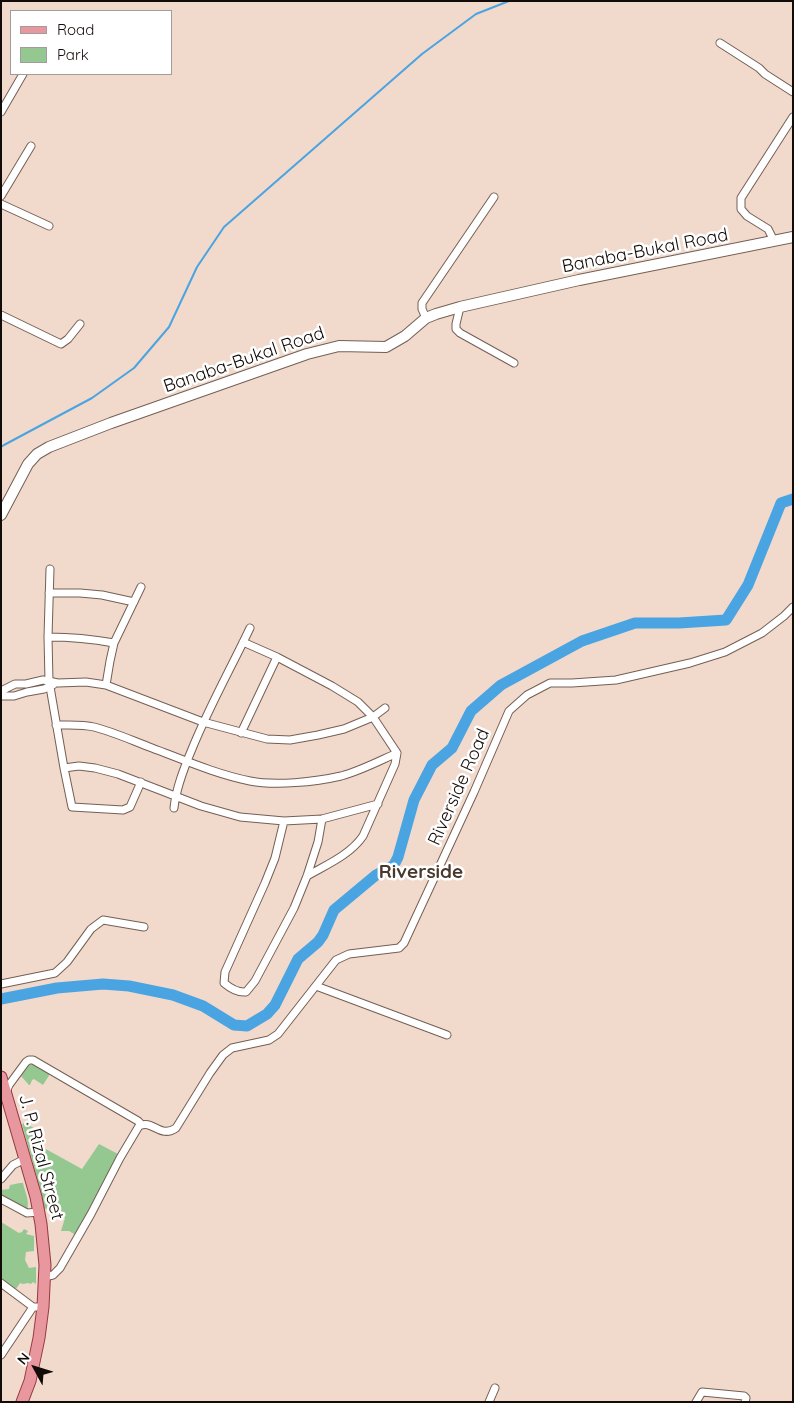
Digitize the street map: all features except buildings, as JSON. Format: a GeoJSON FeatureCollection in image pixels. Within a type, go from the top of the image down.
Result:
{"type":"FeatureCollection","features":[{"type":"Feature","properties":{"kind":"main road","name":"J. P. Rizal Street"},"geometry":{"type":"LineString","coordinates":[[1,1077],[3,1096],[37,1212],[43,1238],[46,1265],[38,1307],[39,1338],[30,1381],[22,1402]]}},
{"type":"Feature","properties":{"kind":"street"},"geometry":{"type":"LineString","coordinates":[[720,43],[793,92]]}},
{"type":"Feature","properties":{"kind":"street"},"geometry":{"type":"LineString","coordinates":[[1,112],[22,75]]}},
{"type":"Feature","properties":{"kind":"street"},"geometry":{"type":"LineString","coordinates":[[774,241],[768,229],[746,216],[741,209],[741,198],[793,116]]}},
{"type":"Feature","properties":{"kind":"street"},"geometry":{"type":"LineString","coordinates":[[1,196],[31,146]]}},
{"type":"Feature","properties":{"kind":"street"},"geometry":{"type":"LineString","coordinates":[[426,318],[422,309],[422,303],[494,197]]}},
{"type":"Feature","properties":{"kind":"street"},"geometry":{"type":"LineString","coordinates":[[1,204],[49,226]]}},
{"type":"Feature","properties":{"kind":"street","name":"Banaba-Bukal Road"},"geometry":{"type":"LineString","coordinates":[[1,515],[28,464],[37,454],[49,447],[111,423],[307,354],[339,346],[386,347],[404,336],[426,318],[460,307],[579,280],[793,237]]}},
{"type":"Feature","properties":{"kind":"street"},"geometry":{"type":"LineString","coordinates":[[460,307],[456,329],[514,363]]}},
{"type":"Feature","properties":{"kind":"street"},"geometry":{"type":"LineString","coordinates":[[1,315],[61,344],[68,339],[80,324]]}},
{"type":"Feature","properties":{"kind":"street"},"geometry":{"type":"LineString","coordinates":[[50,570],[49,684],[72,807],[123,810],[130,806],[141,782]]}},
{"type":"Feature","properties":{"kind":"street"},"geometry":{"type":"LineString","coordinates":[[106,685],[114,644],[141,587]]}},
{"type":"Feature","properties":{"kind":"street"},"geometry":{"type":"LineString","coordinates":[[49,593],[102,595],[134,602]]}},
{"type":"Feature","properties":{"kind":"street","name":"Riverside Road"},"geometry":{"type":"LineString","coordinates":[[3,1096],[26,1062],[31,1059],[142,1124],[148,1124],[166,1132],[176,1128],[223,1054],[232,1048],[269,1040],[278,1034],[336,960],[349,954],[400,948],[474,792],[509,711],[527,695],[550,683],[616,680],[690,663],[724,652],[762,633],[793,608]]}},
{"type":"Feature","properties":{"kind":"street"},"geometry":{"type":"LineString","coordinates":[[174,808],[187,761],[203,722],[250,628]]}},
{"type":"Feature","properties":{"kind":"street"},"geometry":{"type":"LineString","coordinates":[[48,637],[93,639],[114,644]]}},
{"type":"Feature","properties":{"kind":"street"},"geometry":{"type":"LineString","coordinates":[[243,642],[332,686],[358,702],[373,717],[397,752],[395,764],[358,844],[345,854],[307,876]]}},
{"type":"Feature","properties":{"kind":"street"},"geometry":{"type":"LineString","coordinates":[[241,733],[277,658]]}},
{"type":"Feature","properties":{"kind":"street"},"geometry":{"type":"LineString","coordinates":[[1,690],[14,684],[42,690],[49,684],[58,683],[86,682],[106,685],[203,722],[267,739],[290,740],[318,736],[344,729],[373,717],[385,708]]}},
{"type":"Feature","properties":{"kind":"street"},"geometry":{"type":"LineString","coordinates":[[1,696],[14,696],[27,688]]}},
{"type":"Feature","properties":{"kind":"street"},"geometry":{"type":"LineString","coordinates":[[56,725],[78,724],[95,727],[187,761],[252,781],[279,783],[341,776],[397,752]]}},
{"type":"Feature","properties":{"kind":"street"},"geometry":{"type":"LineString","coordinates":[[64,768],[79,766],[118,774],[201,806],[240,817],[284,821],[322,819],[378,804]]}},
{"type":"Feature","properties":{"kind":"street"},"geometry":{"type":"LineString","coordinates":[[284,821],[275,858],[225,972],[224,983],[240,993],[246,992],[255,981],[294,908],[318,842],[322,819]]}},
{"type":"Feature","properties":{"kind":"street"},"geometry":{"type":"LineString","coordinates":[[1,984],[55,973],[67,962],[91,929],[103,920],[144,927]]}},
{"type":"Feature","properties":{"kind":"street"},"geometry":{"type":"LineString","coordinates":[[316,986],[447,1035]]}},
{"type":"Feature","properties":{"kind":"street"},"geometry":{"type":"LineString","coordinates":[[44,1277],[53,1275],[60,1268],[137,1127],[142,1124]]}},
{"type":"Feature","properties":{"kind":"street"},"geometry":{"type":"LineString","coordinates":[[1,1179],[9,1169],[23,1159]]}},
{"type":"Feature","properties":{"kind":"street"},"geometry":{"type":"LineString","coordinates":[[1,1199],[26,1213],[37,1212]]}},
{"type":"Feature","properties":{"kind":"street"},"geometry":{"type":"LineString","coordinates":[[1,1283],[38,1307],[1,1355]]}},
{"type":"Feature","properties":{"kind":"street"},"geometry":{"type":"LineString","coordinates":[[489,1402],[495,1388]]}},
{"type":"Feature","properties":{"kind":"street"},"geometry":{"type":"LineString","coordinates":[[696,1402],[702,1392],[744,1396],[746,1398],[745,1402]]}},
{"type":"Feature","properties":{"kind":"green space"},"geometry":{"type":"Polygon","coordinates":[[[30,1064],[36,1065],[50,1074],[43,1085],[34,1079],[29,1085],[21,1076],[30,1064]]]}},
{"type":"Feature","properties":{"kind":"green space"},"geometry":{"type":"Polygon","coordinates":[[[25,1123],[39,1131],[33,1142],[82,1169],[99,1144],[118,1154],[76,1235],[69,1231],[61,1231],[65,1218],[44,1208],[22,1124],[25,1123]]]}},
{"type":"Feature","properties":{"kind":"green space"},"geometry":{"type":"Polygon","coordinates":[[[23,1183],[27,1196],[27,1210],[1,1195],[1,1190],[9,1189],[10,1185],[23,1183]]]}},
{"type":"Feature","properties":{"kind":"green space"},"geometry":{"type":"Polygon","coordinates":[[[1,1222],[19,1233],[24,1229],[28,1231],[26,1234],[34,1236],[34,1251],[26,1252],[25,1260],[29,1268],[36,1267],[36,1284],[33,1282],[31,1284],[20,1283],[16,1289],[1,1278],[1,1222]]]}},
{"type":"Feature","properties":{"kind":"waterway"},"geometry":{"type":"LineString","coordinates":[[1,447],[92,398],[134,368],[169,327],[197,267],[224,227],[422,54],[476,14],[509,1]]}},
{"type":"Feature","properties":{"kind":"waterway"},"geometry":{"type":"LineString","coordinates":[[1,999],[57,988],[103,984],[129,986],[173,995],[203,1006],[234,1025],[247,1026],[267,1014],[275,1005],[298,959],[318,942],[323,935],[334,910],[376,875],[394,865],[414,800],[432,765],[452,748],[471,711],[501,685],[582,641],[635,623],[726,620],[748,585],[781,503],[793,499]]}},
{"type":"Feature","properties":{"kind":"district","name":"Riverside"},"geometry":{"type":"Point","coordinates":[421,872]}}]}
